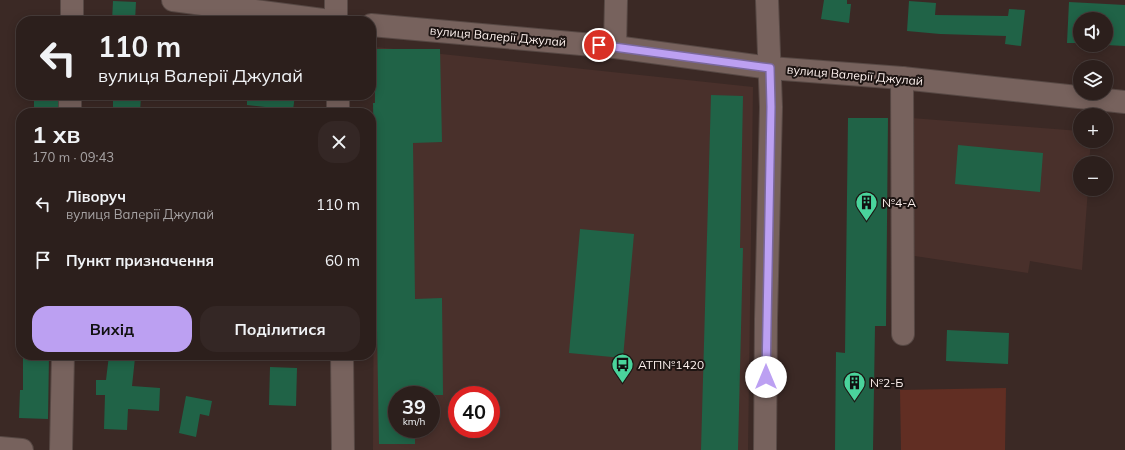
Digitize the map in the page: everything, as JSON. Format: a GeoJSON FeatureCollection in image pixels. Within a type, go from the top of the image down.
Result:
{"type":"FeatureCollection","features":[{"type":"Feature","properties":{"kind":"street"},"geometry":{"type":"LineString","coordinates":[[72,0],[72,16]]}},
{"type":"Feature","properties":{"kind":"street"},"geometry":{"type":"LineString","coordinates":[[173,0],[293,16]]}},
{"type":"Feature","properties":{"kind":"street"},"geometry":{"type":"LineString","coordinates":[[336,0],[336,16]]}},
{"type":"Feature","properties":{"kind":"street"},"geometry":{"type":"LineString","coordinates":[[614,47],[616,0]]}},
{"type":"Feature","properties":{"kind":"street"},"geometry":{"type":"LineString","coordinates":[[765,450],[766,311],[771,107],[767,0]]}},
{"type":"Feature","properties":{"kind":"street","name":"вулиця Валерії Джулай"},"geometry":{"type":"LineString","coordinates":[[376,25],[614,47],[770,68],[902,78],[1125,102]]}},
{"type":"Feature","properties":{"kind":"street"},"geometry":{"type":"LineString","coordinates":[[902,78],[903,334]]}},
{"type":"Feature","properties":{"kind":"street"},"geometry":{"type":"LineString","coordinates":[[61,450],[64,360]]}},
{"type":"Feature","properties":{"kind":"street"},"geometry":{"type":"LineString","coordinates":[[342,360],[343,450]]}},
{"type":"Feature","properties":{"kind":"street"},"geometry":{"type":"LineString","coordinates":[[0,448],[22,450]]}},
{"type":"Feature","properties":{"kind":"shaded area"},"geometry":{"type":"Polygon","coordinates":[[[376,47],[753,87],[748,450],[373,450],[373,360],[376,360],[376,108],[375,108],[376,47]]]}},
{"type":"Feature","properties":{"kind":"shaded area"},"geometry":{"type":"Polygon","coordinates":[[[911,118],[1073,130],[1073,148],[1090,148],[1090,156],[1073,156],[1073,196],[1087,196],[1082,270],[1030,261],[1028,273],[908,255],[911,118]]]}},
{"type":"Feature","properties":{"kind":"shaded area"},"geometry":{"type":"Polygon","coordinates":[[[1006,388],[1005,450],[901,450],[900,390],[1006,388]]]}},
{"type":"Feature","properties":{"kind":"building"},"geometry":{"type":"Polygon","coordinates":[[[824,0],[847,0],[847,4],[851,4],[849,23],[821,19],[824,0]]]}},
{"type":"Feature","properties":{"kind":"building"},"geometry":{"type":"Polygon","coordinates":[[[113,1],[136,2],[135,16],[112,16],[113,1]]]}},
{"type":"Feature","properties":{"kind":"building"},"geometry":{"type":"Polygon","coordinates":[[[909,1],[936,3],[935,15],[1008,16],[1009,9],[1025,10],[1021,46],[1005,44],[1006,36],[940,34],[907,31],[909,1]]]}},
{"type":"Feature","properties":{"kind":"building"},"geometry":{"type":"Polygon","coordinates":[[[1069,2],[1125,5],[1125,46],[1113,45],[1113,12],[1073,12],[1073,43],[1067,43],[1069,2]]]}},
{"type":"Feature","properties":{"kind":"building"},"geometry":{"type":"Polygon","coordinates":[[[376,49],[440,49],[442,142],[413,143],[415,299],[442,298],[443,395],[440,395],[440,386],[388,386],[388,438],[415,438],[415,444],[379,444],[376,274],[376,108],[373,108],[373,103],[375,103],[376,100],[376,49]]]}},
{"type":"Feature","properties":{"kind":"building"},"geometry":{"type":"Polygon","coordinates":[[[711,95],[743,96],[740,248],[743,248],[738,450],[701,450],[711,95]]]}},
{"type":"Feature","properties":{"kind":"building"},"geometry":{"type":"Polygon","coordinates":[[[34,100],[58,100],[58,108],[34,108],[34,100]]]}},
{"type":"Feature","properties":{"kind":"building"},"geometry":{"type":"Polygon","coordinates":[[[113,100],[141,100],[140,108],[113,108],[113,100]]]}},
{"type":"Feature","properties":{"kind":"building"},"geometry":{"type":"Polygon","coordinates":[[[247,100],[294,100],[293,108],[275,108],[247,105],[247,100]]]}},
{"type":"Feature","properties":{"kind":"building","name":"№4-А"},"geometry":{"type":"Polygon","coordinates":[[[848,118],[888,118],[886,326],[875,326],[873,450],[835,450],[836,352],[845,353],[848,118]]]}},
{"type":"Feature","properties":{"kind":"building"},"geometry":{"type":"Polygon","coordinates":[[[958,145],[1043,153],[1040,192],[955,184],[958,145]]]}},
{"type":"Feature","properties":{"kind":"building"},"geometry":{"type":"Polygon","coordinates":[[[580,229],[634,234],[623,358],[569,353],[580,229]]]}},
{"type":"Feature","properties":{"kind":"building"},"geometry":{"type":"Polygon","coordinates":[[[947,330],[1009,333],[1008,364],[946,361],[947,330]]]}},
{"type":"Feature","properties":{"kind":"building"},"geometry":{"type":"Polygon","coordinates":[[[23,360],[49,360],[48,419],[19,418],[20,390],[23,390],[23,360]]]}},
{"type":"Feature","properties":{"kind":"building"},"geometry":{"type":"Polygon","coordinates":[[[108,360],[135,360],[132,386],[160,388],[159,411],[128,409],[127,430],[104,429],[105,395],[96,395],[96,380],[106,380],[108,360]]]}},
{"type":"Feature","properties":{"kind":"building"},"geometry":{"type":"Polygon","coordinates":[[[270,367],[297,368],[296,406],[269,405],[270,367]]]}},
{"type":"Feature","properties":{"kind":"building"},"geometry":{"type":"Polygon","coordinates":[[[186,396],[212,401],[209,416],[200,414],[196,437],[179,433],[186,396]]]}},
{"type":"Feature","properties":{"kind":"place","name":"№4-А"},"geometry":{"type":"Point","coordinates":[867,222]}},
{"type":"Feature","properties":{"kind":"place","name":"АТП№1420"},"geometry":{"type":"Point","coordinates":[622,384]}},
{"type":"Feature","properties":{"kind":"place","name":"№2-Б"},"geometry":{"type":"Point","coordinates":[855,402]}},
{"type":"Feature","properties":{"kind":"route"},"geometry":{"type":"LineString","coordinates":[[599,45],[770,68],[771,107],[766,377]]}}]}
